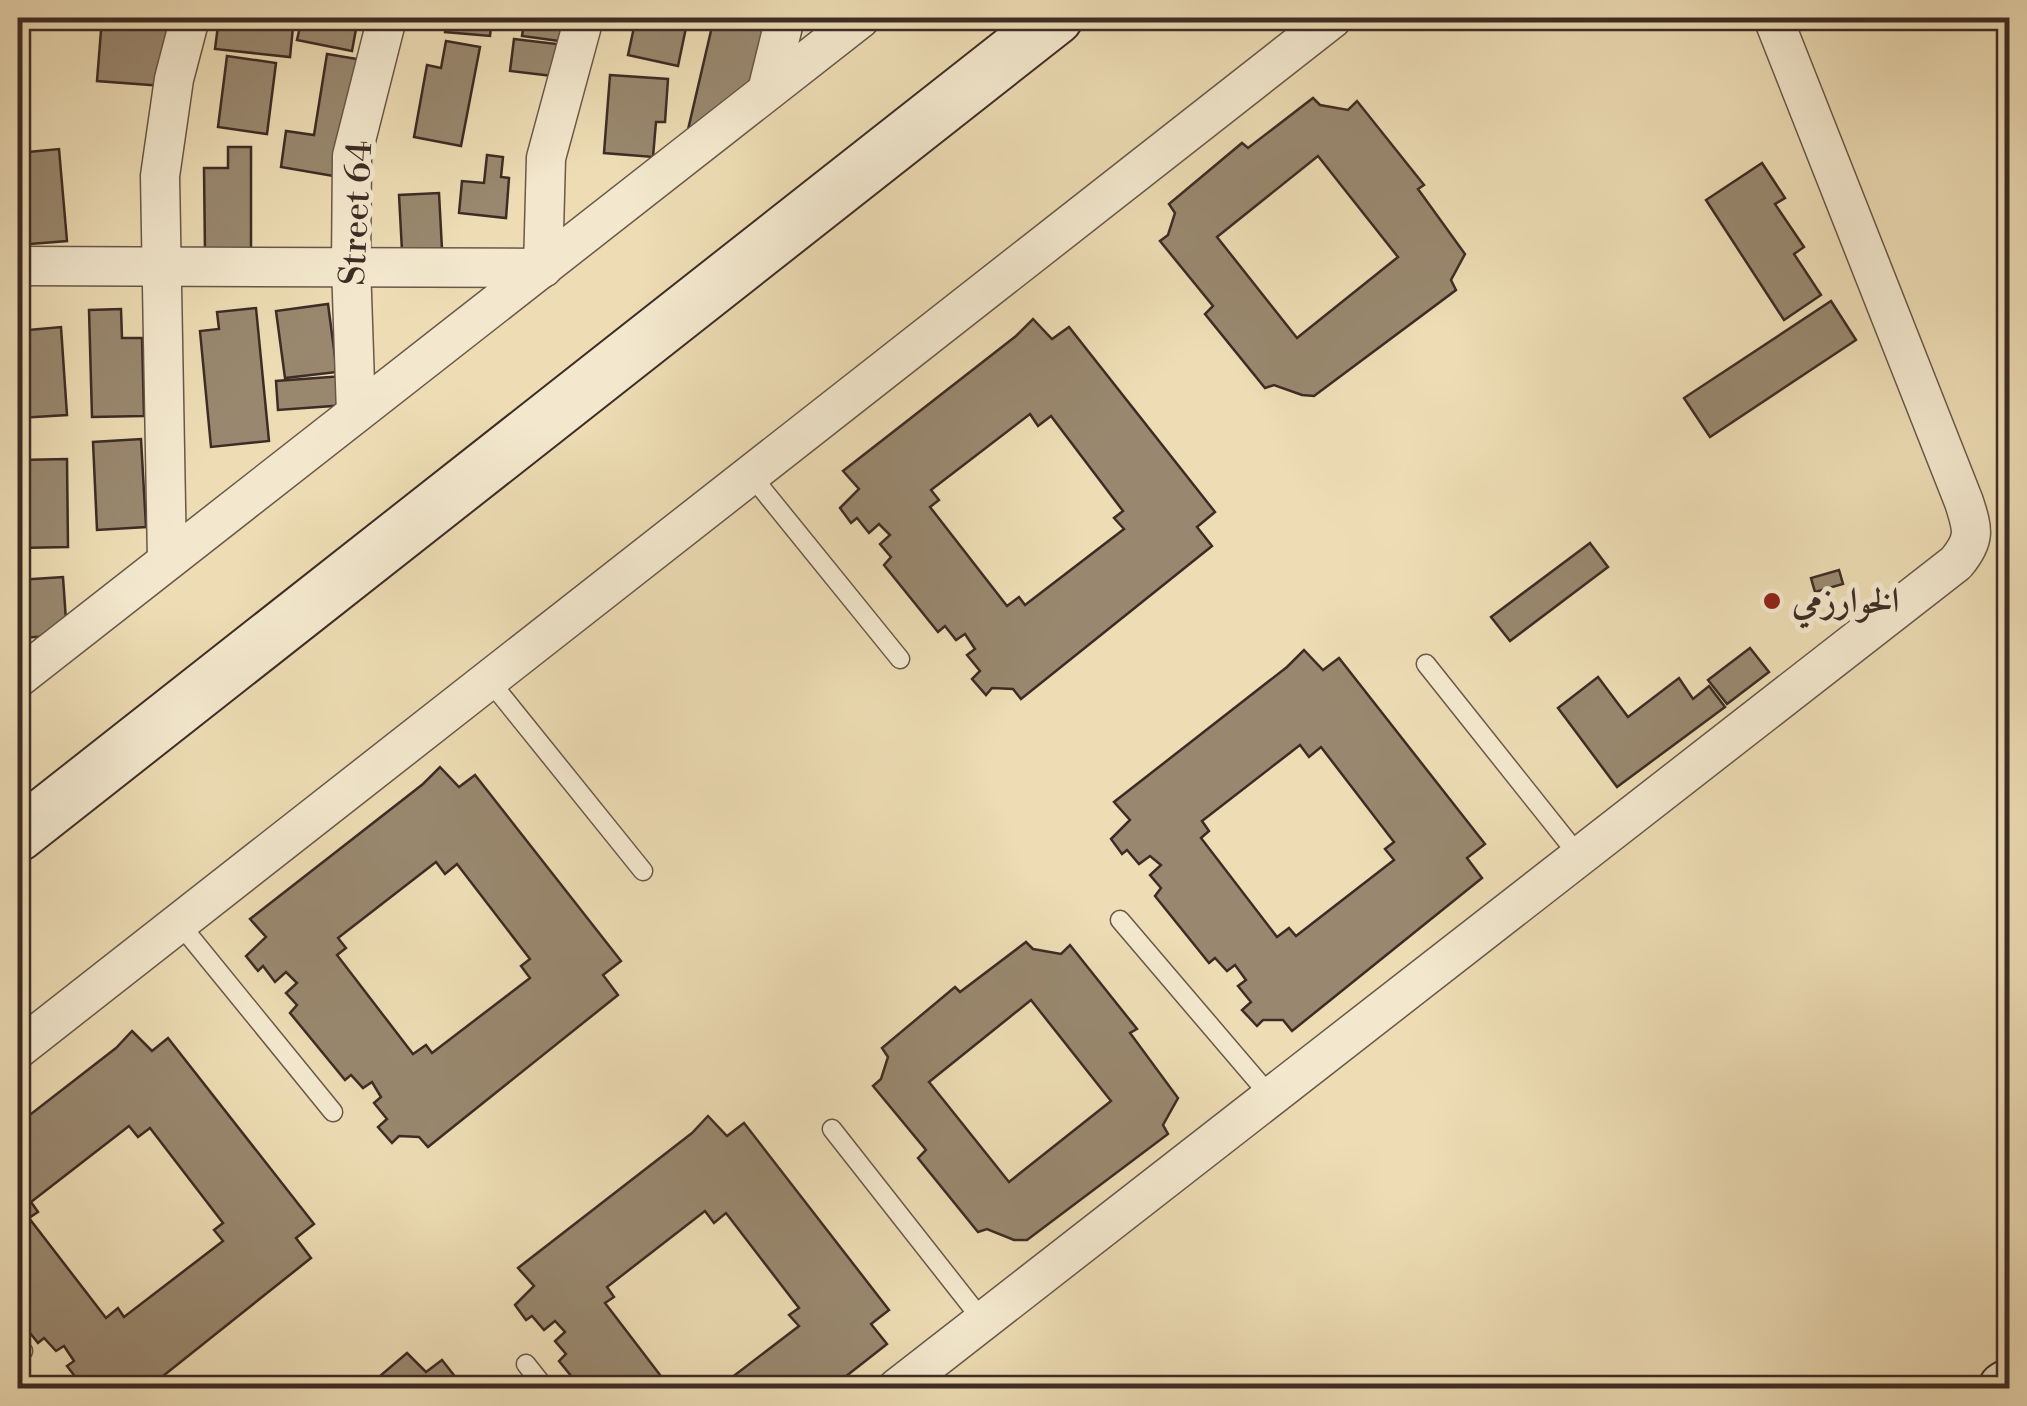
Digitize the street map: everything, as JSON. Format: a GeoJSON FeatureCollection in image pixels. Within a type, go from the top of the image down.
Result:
{"type":"FeatureCollection","features":[{"type":"Feature","properties":{"kind":"main road"},"geometry":{"type":"LineString","coordinates":[[18,836],[1056,18]]}},
{"type":"Feature","properties":{"kind":"street"},"geometry":{"type":"LineString","coordinates":[[167,560],[160,176],[164,134],[190,18]]}},
{"type":"Feature","properties":{"kind":"street","name":"Street 64"},"geometry":{"type":"LineString","coordinates":[[356,412],[352,156],[388,18]]}},
{"type":"Feature","properties":{"kind":"street"},"geometry":{"type":"LineString","coordinates":[[543,268],[546,158],[584,18]]}},
{"type":"Feature","properties":{"kind":"street"},"geometry":{"type":"LineString","coordinates":[[767,90],[785,18]]}},
{"type":"Feature","properties":{"kind":"street"},"geometry":{"type":"LineString","coordinates":[[18,678],[862,18]]}},
{"type":"Feature","properties":{"kind":"street"},"geometry":{"type":"LineString","coordinates":[[18,1049],[1333,18]]}},
{"type":"Feature","properties":{"kind":"street"},"geometry":{"type":"LineString","coordinates":[[898,1388],[1956,563],[1968,548],[1972,528],[1964,502],[1773,18]]}},
{"type":"Feature","properties":{"kind":"street"},"geometry":{"type":"LineString","coordinates":[[18,266],[543,268]]}},
{"type":"Feature","properties":{"kind":"lane"},"geometry":{"type":"LineString","coordinates":[[750,474],[900,659]]}},
{"type":"Feature","properties":{"kind":"lane"},"geometry":{"type":"LineString","coordinates":[[1426,664],[1579,856]]}},
{"type":"Feature","properties":{"kind":"lane"},"geometry":{"type":"LineString","coordinates":[[489,680],[643,871]]}},
{"type":"Feature","properties":{"kind":"lane"},"geometry":{"type":"LineString","coordinates":[[1120,920],[1271,1097]]}},
{"type":"Feature","properties":{"kind":"lane"},"geometry":{"type":"LineString","coordinates":[[178,923],[333,1112]]}},
{"type":"Feature","properties":{"kind":"lane"},"geometry":{"type":"LineString","coordinates":[[832,1128],[983,1321]]}},
{"type":"Feature","properties":{"kind":"lane"},"geometry":{"type":"LineString","coordinates":[[526,1364],[545,1388]]}},
{"type":"Feature","properties":{"kind":"building"},"geometry":{"type":"Polygon","coordinates":[[[102,18],[181,18],[176,87],[97,81],[102,18]]]}},
{"type":"Feature","properties":{"kind":"building"},"geometry":{"type":"Polygon","coordinates":[[[219,18],[293,27],[290,57],[215,49],[219,18]]]}},
{"type":"Feature","properties":{"kind":"building"},"geometry":{"type":"Polygon","coordinates":[[[302,18],[358,18],[352,51],[297,40],[302,18]]]}},
{"type":"Feature","properties":{"kind":"building"},"geometry":{"type":"Polygon","coordinates":[[[446,18],[492,18],[490,36],[445,32],[446,18]]]}},
{"type":"Feature","properties":{"kind":"building"},"geometry":{"type":"Polygon","coordinates":[[[525,18],[571,18],[567,42],[522,36],[525,18]]]}},
{"type":"Feature","properties":{"kind":"building"},"geometry":{"type":"Polygon","coordinates":[[[636,18],[688,18],[678,66],[628,55],[636,18]]]}},
{"type":"Feature","properties":{"kind":"building"},"geometry":{"type":"Polygon","coordinates":[[[714,18],[767,18],[754,120],[687,134],[714,18]]]}},
{"type":"Feature","properties":{"kind":"building"},"geometry":{"type":"Polygon","coordinates":[[[514,39],[574,46],[570,78],[510,71],[514,39]]]}},
{"type":"Feature","properties":{"kind":"building"},"geometry":{"type":"Polygon","coordinates":[[[446,41],[480,47],[461,146],[414,137],[427,65],[441,68],[446,41]]]}},
{"type":"Feature","properties":{"kind":"building"},"geometry":{"type":"Polygon","coordinates":[[[327,54],[357,59],[342,145],[345,178],[281,167],[286,131],[314,135],[327,54]]]}},
{"type":"Feature","properties":{"kind":"building"},"geometry":{"type":"Polygon","coordinates":[[[227,56],[276,63],[267,134],[218,127],[227,56]]]}},
{"type":"Feature","properties":{"kind":"building"},"geometry":{"type":"Polygon","coordinates":[[[610,75],[668,79],[665,122],[656,122],[653,157],[604,153],[610,75]]]}},
{"type":"Feature","properties":{"kind":"building"},"geometry":{"type":"Polygon","coordinates":[[[1313,98],[1320,105],[1348,110],[1357,101],[1424,185],[1418,189],[1465,254],[1451,280],[1456,290],[1314,396],[1274,385],[1265,388],[1205,314],[1213,306],[1160,241],[1168,235],[1175,213],[1169,204],[1242,143],[1248,148],[1313,98]],[[1318,156],[1217,237],[1297,338],[1398,257],[1318,156]]]}},
{"type":"Feature","properties":{"kind":"building"},"geometry":{"type":"Polygon","coordinates":[[[228,147],[251,147],[251,253],[205,253],[204,168],[228,168],[228,147]]]}},
{"type":"Feature","properties":{"kind":"building"},"geometry":{"type":"Polygon","coordinates":[[[59,149],[67,241],[18,245],[18,153],[59,149]]]}},
{"type":"Feature","properties":{"kind":"building"},"geometry":{"type":"Polygon","coordinates":[[[487,155],[503,157],[501,177],[509,178],[506,218],[459,213],[462,181],[484,183],[487,155]]]}},
{"type":"Feature","properties":{"kind":"building"},"geometry":{"type":"Polygon","coordinates":[[[1762,163],[1785,198],[1775,204],[1804,247],[1794,254],[1821,295],[1784,320],[1706,200],[1762,163]]]}},
{"type":"Feature","properties":{"kind":"building"},"geometry":{"type":"Polygon","coordinates":[[[439,193],[442,249],[402,251],[399,195],[439,193]]]}},
{"type":"Feature","properties":{"kind":"building"},"geometry":{"type":"Polygon","coordinates":[[[1831,301],[1856,340],[1710,437],[1684,398],[1831,301]]]}},
{"type":"Feature","properties":{"kind":"building"},"geometry":{"type":"Polygon","coordinates":[[[328,304],[337,372],[285,378],[276,311],[328,304]]]}},
{"type":"Feature","properties":{"kind":"building"},"geometry":{"type":"Polygon","coordinates":[[[256,308],[269,441],[211,447],[200,331],[219,329],[217,312],[256,308]]]}},
{"type":"Feature","properties":{"kind":"building"},"geometry":{"type":"Polygon","coordinates":[[[121,309],[122,338],[142,338],[144,416],[92,417],[89,310],[121,309]]]}},
{"type":"Feature","properties":{"kind":"building"},"geometry":{"type":"Polygon","coordinates":[[[1033,319],[1052,339],[1069,327],[1215,512],[1197,527],[1212,546],[1021,699],[1013,689],[992,688],[986,695],[972,679],[980,671],[967,655],[975,649],[965,634],[956,640],[945,626],[938,632],[884,565],[891,557],[880,544],[890,535],[879,524],[869,533],[857,518],[851,523],[840,508],[859,489],[843,471],[1033,319]],[[1030,414],[931,490],[939,500],[930,507],[1007,606],[1019,597],[1025,605],[1124,529],[1114,518],[1123,511],[1051,416],[1038,426],[1030,414]]]}},
{"type":"Feature","properties":{"kind":"building"},"geometry":{"type":"Polygon","coordinates":[[[61,327],[67,415],[19,418],[18,331],[61,327]]]}},
{"type":"Feature","properties":{"kind":"building"},"geometry":{"type":"Polygon","coordinates":[[[343,376],[346,405],[278,410],[276,381],[343,376]]]}},
{"type":"Feature","properties":{"kind":"building"},"geometry":{"type":"Polygon","coordinates":[[[141,439],[146,527],[97,530],[93,442],[141,439]]]}},
{"type":"Feature","properties":{"kind":"building"},"geometry":{"type":"Polygon","coordinates":[[[67,459],[68,547],[18,548],[18,460],[67,459]]]}},
{"type":"Feature","properties":{"kind":"building"},"geometry":{"type":"Polygon","coordinates":[[[1590,543],[1608,567],[1510,641],[1491,617],[1590,543]]]}},
{"type":"Feature","properties":{"kind":"building"},"geometry":{"type":"Polygon","coordinates":[[[1839,570],[1843,584],[1815,592],[1811,578],[1839,570]]]}},
{"type":"Feature","properties":{"kind":"building"},"geometry":{"type":"Polygon","coordinates":[[[63,577],[67,635],[20,638],[18,580],[63,577]]]}},
{"type":"Feature","properties":{"kind":"building"},"geometry":{"type":"Polygon","coordinates":[[[1750,648],[1769,672],[1727,704],[1708,680],[1750,648]]]}},
{"type":"Feature","properties":{"kind":"building"},"geometry":{"type":"Polygon","coordinates":[[[1304,650],[1323,670],[1339,658],[1485,844],[1467,858],[1482,878],[1292,1031],[1283,1020],[1263,1020],[1257,1026],[1242,1010],[1251,1002],[1238,986],[1246,980],[1235,965],[1227,971],[1215,958],[1209,963],[1155,896],[1161,888],[1150,875],[1161,865],[1150,856],[1139,864],[1127,850],[1122,854],[1111,839],[1130,820],[1114,802],[1304,650]],[[1300,745],[1202,821],[1209,831],[1201,838],[1277,937],[1289,928],[1296,936],[1394,860],[1385,849],[1394,842],[1321,747],[1309,757],[1300,745]]]}},
{"type":"Feature","properties":{"kind":"building"},"geometry":{"type":"Polygon","coordinates":[[[1598,677],[1628,717],[1679,678],[1693,699],[1709,686],[1725,707],[1617,787],[1558,708],[1598,677]]]}},
{"type":"Feature","properties":{"kind":"building"},"geometry":{"type":"Polygon","coordinates":[[[440,767],[459,787],[475,775],[621,961],[603,975],[618,995],[428,1147],[419,1137],[399,1136],[392,1143],[378,1127],[387,1119],[374,1103],[381,1097],[372,1082],[363,1088],[351,1075],[345,1080],[290,1013],[297,1005],[286,993],[297,983],[286,972],[275,982],[263,966],[258,971],[246,956],[266,937],[250,919],[440,767]],[[436,862],[338,938],[346,948],[337,955],[413,1054],[426,1045],[432,1053],[530,978],[521,966],[530,959],[457,864],[445,874],[436,862]]]}},
{"type":"Feature","properties":{"kind":"building"},"geometry":{"type":"Polygon","coordinates":[[[1026,942],[1033,949],[1061,954],[1070,945],[1137,1029],[1130,1033],[1178,1098],[1163,1125],[1168,1134],[1027,1240],[1014,1240],[987,1229],[978,1232],[918,1158],[926,1150],[873,1086],[881,1079],[888,1057],[882,1048],[955,987],[960,992],[1026,942]],[[1031,1000],[929,1082],[1009,1182],[1111,1101],[1031,1000]]]}},
{"type":"Feature","properties":{"kind":"building"},"geometry":{"type":"Polygon","coordinates":[[[132,1031],[152,1051],[168,1038],[314,1224],[296,1238],[311,1258],[148,1388],[73,1388],[80,1383],[67,1366],[74,1361],[64,1346],[56,1351],[44,1338],[38,1343],[18,1318],[18,1124],[116,1048],[132,1031]],[[129,1126],[31,1202],[38,1212],[29,1218],[106,1318],[118,1308],[124,1317],[223,1241],[214,1230],[223,1223],[150,1128],[138,1137],[129,1126]]]}},
{"type":"Feature","properties":{"kind":"building"},"geometry":{"type":"Polygon","coordinates":[[[708,1116],[727,1136],[744,1123],[889,1310],[871,1324],[887,1344],[831,1388],[718,1388],[799,1326],[789,1315],[799,1308],[726,1213],[714,1223],[705,1211],[607,1287],[614,1297],[605,1303],[670,1388],[581,1388],[559,1361],[566,1354],[555,1341],[565,1332],[555,1321],[544,1330],[532,1316],[526,1320],[515,1305],[534,1286],[518,1268],[692,1133],[708,1116]]]}},
{"type":"Feature","properties":{"kind":"building"},"geometry":{"type":"Polygon","coordinates":[[[407,1353],[426,1372],[442,1360],[464,1388],[366,1388],[407,1353]]]}},
{"type":"Feature","properties":{"kind":"place","name":"الخوارزمي"},"geometry":{"type":"Point","coordinates":[1772,601]}}]}
